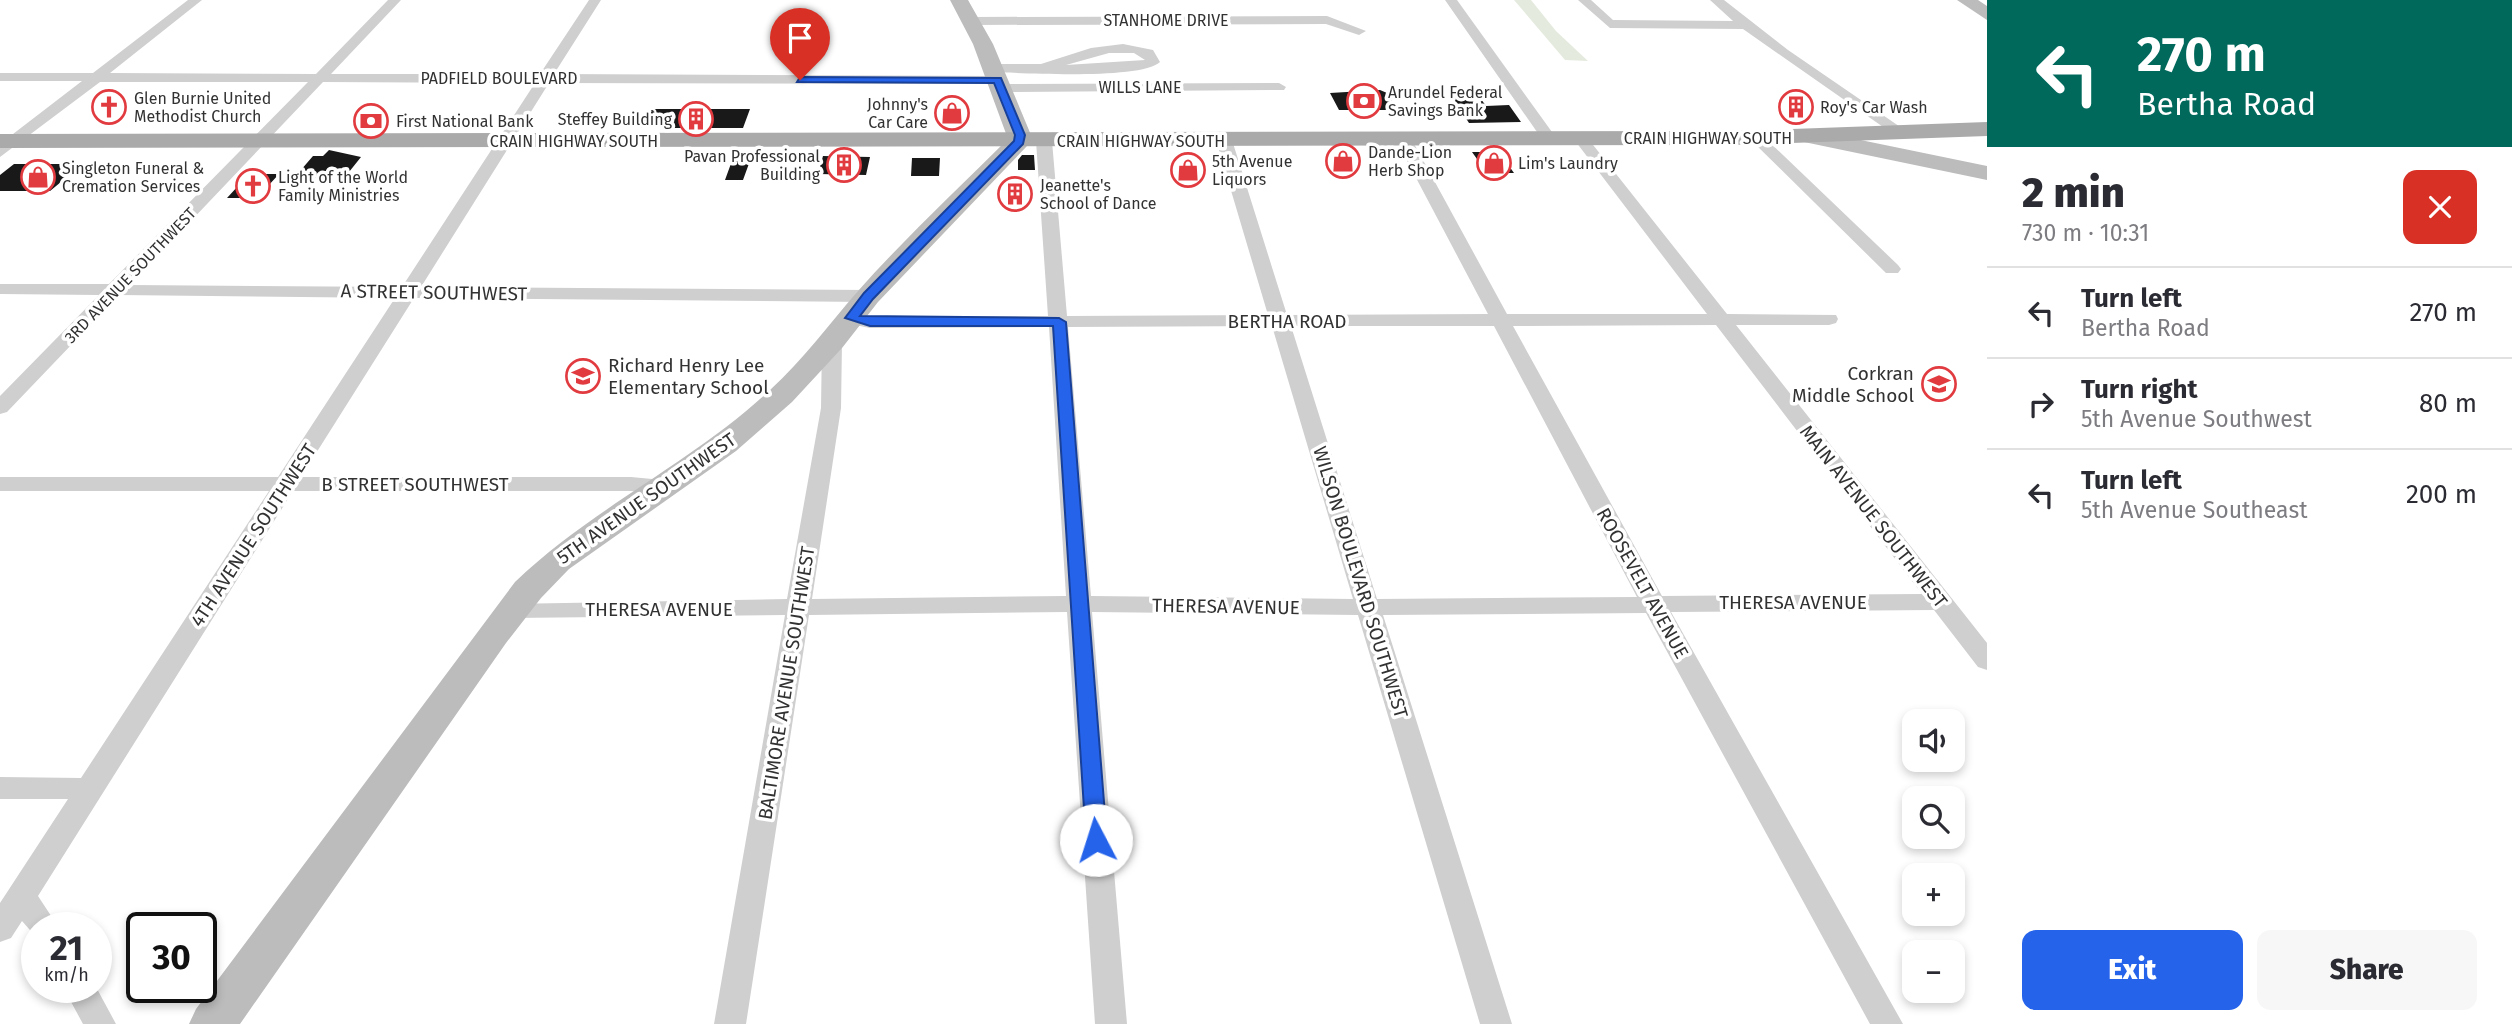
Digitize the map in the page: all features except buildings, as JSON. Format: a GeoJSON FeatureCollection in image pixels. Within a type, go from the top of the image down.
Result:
{"type":"FeatureCollection","features":[{"type":"Feature","properties":{"kind":"main road","name":"CRAIN HIGHWAY SOUTH"},"geometry":{"type":"LineString","coordinates":[[5,144],[260,141],[1758,138],[1987,129]]}},
{"type":"Feature","properties":{"kind":"street"},"geometry":{"type":"LineString","coordinates":[[5,144],[196,0]]}},
{"type":"Feature","properties":{"kind":"street","name":"3RD AVENUE SOUTHWEST"},"geometry":{"type":"LineString","coordinates":[[0,408],[395,0]]}},
{"type":"Feature","properties":{"kind":"street","name":"4TH AVENUE SOUTHWEST"},"geometry":{"type":"LineString","coordinates":[[0,929],[595,0]]}},
{"type":"Feature","properties":{"kind":"street"},"geometry":{"type":"LineString","coordinates":[[959,0],[972,21],[1020,135],[1032,141],[1059,322],[1077,604],[1111,1024]]}},
{"type":"Feature","properties":{"kind":"street"},"geometry":{"type":"LineString","coordinates":[[1451,0],[1549,139]]}},
{"type":"Feature","properties":{"kind":"street"},"geometry":{"type":"LineString","coordinates":[[1584,0],[1610,24],[1744,25]]}},
{"type":"Feature","properties":{"kind":"street"},"geometry":{"type":"LineString","coordinates":[[1716,0],[1763,42],[1821,77],[1902,133],[1939,156],[1987,172]]}},
{"type":"Feature","properties":{"kind":"street"},"geometry":{"type":"LineString","coordinates":[[1966,0],[1987,14]]}},
{"type":"Feature","properties":{"kind":"street","name":"STANHOME DRIVE"},"geometry":{"type":"LineString","coordinates":[[972,21],[1327,20],[1359,31]]}},
{"type":"Feature","properties":{"kind":"street","name":"WILLS LANE"},"geometry":{"type":"LineString","coordinates":[[997,79],[1044,68],[1077,56],[1130,48],[1148,54],[1153,62],[1138,67],[1044,68]]}},
{"type":"Feature","properties":{"kind":"street","name":"PADFIELD BOULEVARD"},"geometry":{"type":"LineString","coordinates":[[0,77],[997,79]]}},
{"type":"Feature","properties":{"kind":"street","name":"WILLS LANE"},"geometry":{"type":"LineString","coordinates":[[997,79],[1279,87]]}},
{"type":"Feature","properties":{"kind":"street"},"geometry":{"type":"LineString","coordinates":[[1812,137],[1987,172]]}},
{"type":"Feature","properties":{"kind":"street"},"geometry":{"type":"LineString","coordinates":[[1758,138],[1892,269]]}},
{"type":"Feature","properties":{"kind":"street","name":"MAIN AVENUE SOUTHWEST"},"geometry":{"type":"LineString","coordinates":[[1581,139],[1987,662]]}},
{"type":"Feature","properties":{"kind":"street","name":"ROOSEVELT AVENUE"},"geometry":{"type":"LineString","coordinates":[[1404,140],[1653,603],[1887,1024]]}},
{"type":"Feature","properties":{"kind":"street","name":"5TH AVENUE SOUTHWEST"},"geometry":{"type":"LineString","coordinates":[[213,1024],[512,610],[542,575],[572,549],[756,419],[799,379],[851,319],[1032,141]]}},
{"type":"Feature","properties":{"kind":"street","name":"WILSON BOULEVARD SOUTHWEST"},"geometry":{"type":"LineString","coordinates":[[1224,141],[1496,1024]]}},
{"type":"Feature","properties":{"kind":"street","name":"A STREET SOUTHWEST"},"geometry":{"type":"LineString","coordinates":[[0,289],[409,292],[851,319]]}},
{"type":"Feature","properties":{"kind":"street","name":"BERTHA ROAD"},"geometry":{"type":"LineString","coordinates":[[851,319],[870,322],[1059,322],[1829,319]]}},
{"type":"Feature","properties":{"kind":"street","name":"BALTIMORE AVENUE SOUTHWEST"},"geometry":{"type":"LineString","coordinates":[[730,1024],[831,408],[851,319]]}},
{"type":"Feature","properties":{"kind":"street","name":"B STREET SOUTHWEST"},"geometry":{"type":"LineString","coordinates":[[0,484],[631,484],[663,487]]}},
{"type":"Feature","properties":{"kind":"street","name":"THERESA AVENUE"},"geometry":{"type":"LineString","coordinates":[[512,610],[1077,604],[1369,607],[1941,602]]}},
{"type":"Feature","properties":{"kind":"street"},"geometry":{"type":"LineString","coordinates":[[0,788],[90,789]]}},
{"type":"Feature","properties":{"kind":"street"},"geometry":{"type":"LineString","coordinates":[[21,896],[32,912]]}},
{"type":"Feature","properties":{"kind":"street"},"geometry":{"type":"LineString","coordinates":[[88,1003],[100,1024]]}},
{"type":"Feature","properties":{"kind":"shaded area"},"geometry":{"type":"Polygon","coordinates":[[[1514,0],[1531,0],[1556,31],[1588,61],[1565,60],[1514,0]]]}},
{"type":"Feature","properties":{"kind":"place","name":"Arundel Federal Savings Bank"},"geometry":{"type":"Point","coordinates":[1364,101]}},
{"type":"Feature","properties":{"kind":"place","name":"Glen Burnie United Methodist Church"},"geometry":{"type":"Point","coordinates":[109,107]}},
{"type":"Feature","properties":{"kind":"place","name":"Roy's Car Wash"},"geometry":{"type":"Point","coordinates":[1796,107]}},
{"type":"Feature","properties":{"kind":"place","name":"Johnny's Car Care"},"geometry":{"type":"Point","coordinates":[952,113]}},
{"type":"Feature","properties":{"kind":"place","name":"Steffey Building"},"geometry":{"type":"Point","coordinates":[696,119]}},
{"type":"Feature","properties":{"kind":"place","name":"First National Bank"},"geometry":{"type":"Point","coordinates":[371,121]}},
{"type":"Feature","properties":{"kind":"place","name":"Dande-Lion Herb Shop"},"geometry":{"type":"Point","coordinates":[1343,161]}},
{"type":"Feature","properties":{"kind":"place","name":"Lim's Laundry"},"geometry":{"type":"Point","coordinates":[1494,163]}},
{"type":"Feature","properties":{"kind":"place","name":"Pavan Professional Building"},"geometry":{"type":"Point","coordinates":[844,165]}},
{"type":"Feature","properties":{"kind":"place","name":"5th Avenue Liquors"},"geometry":{"type":"Point","coordinates":[1188,170]}},
{"type":"Feature","properties":{"kind":"place","name":"Singleton Funeral & Cremation Services"},"geometry":{"type":"Point","coordinates":[38,177]}},
{"type":"Feature","properties":{"kind":"place","name":"Light of the World Family Ministries"},"geometry":{"type":"Point","coordinates":[253,186]}},
{"type":"Feature","properties":{"kind":"place","name":"Jeanette's School of Dance"},"geometry":{"type":"Point","coordinates":[1015,194]}},
{"type":"Feature","properties":{"kind":"place","name":"Richard Henry Lee Elementary School"},"geometry":{"type":"Point","coordinates":[583,376]}},
{"type":"Feature","properties":{"kind":"place","name":"Corkran Middle School"},"geometry":{"type":"Point","coordinates":[1939,384]}},
{"type":"Feature","properties":{"kind":"route"},"geometry":{"type":"LineString","coordinates":[[800,80],[998,80],[1020,135],[1019,141],[868,296],[852,318],[870,322],[1059,322],[1077,604],[1096,840]]}}]}
